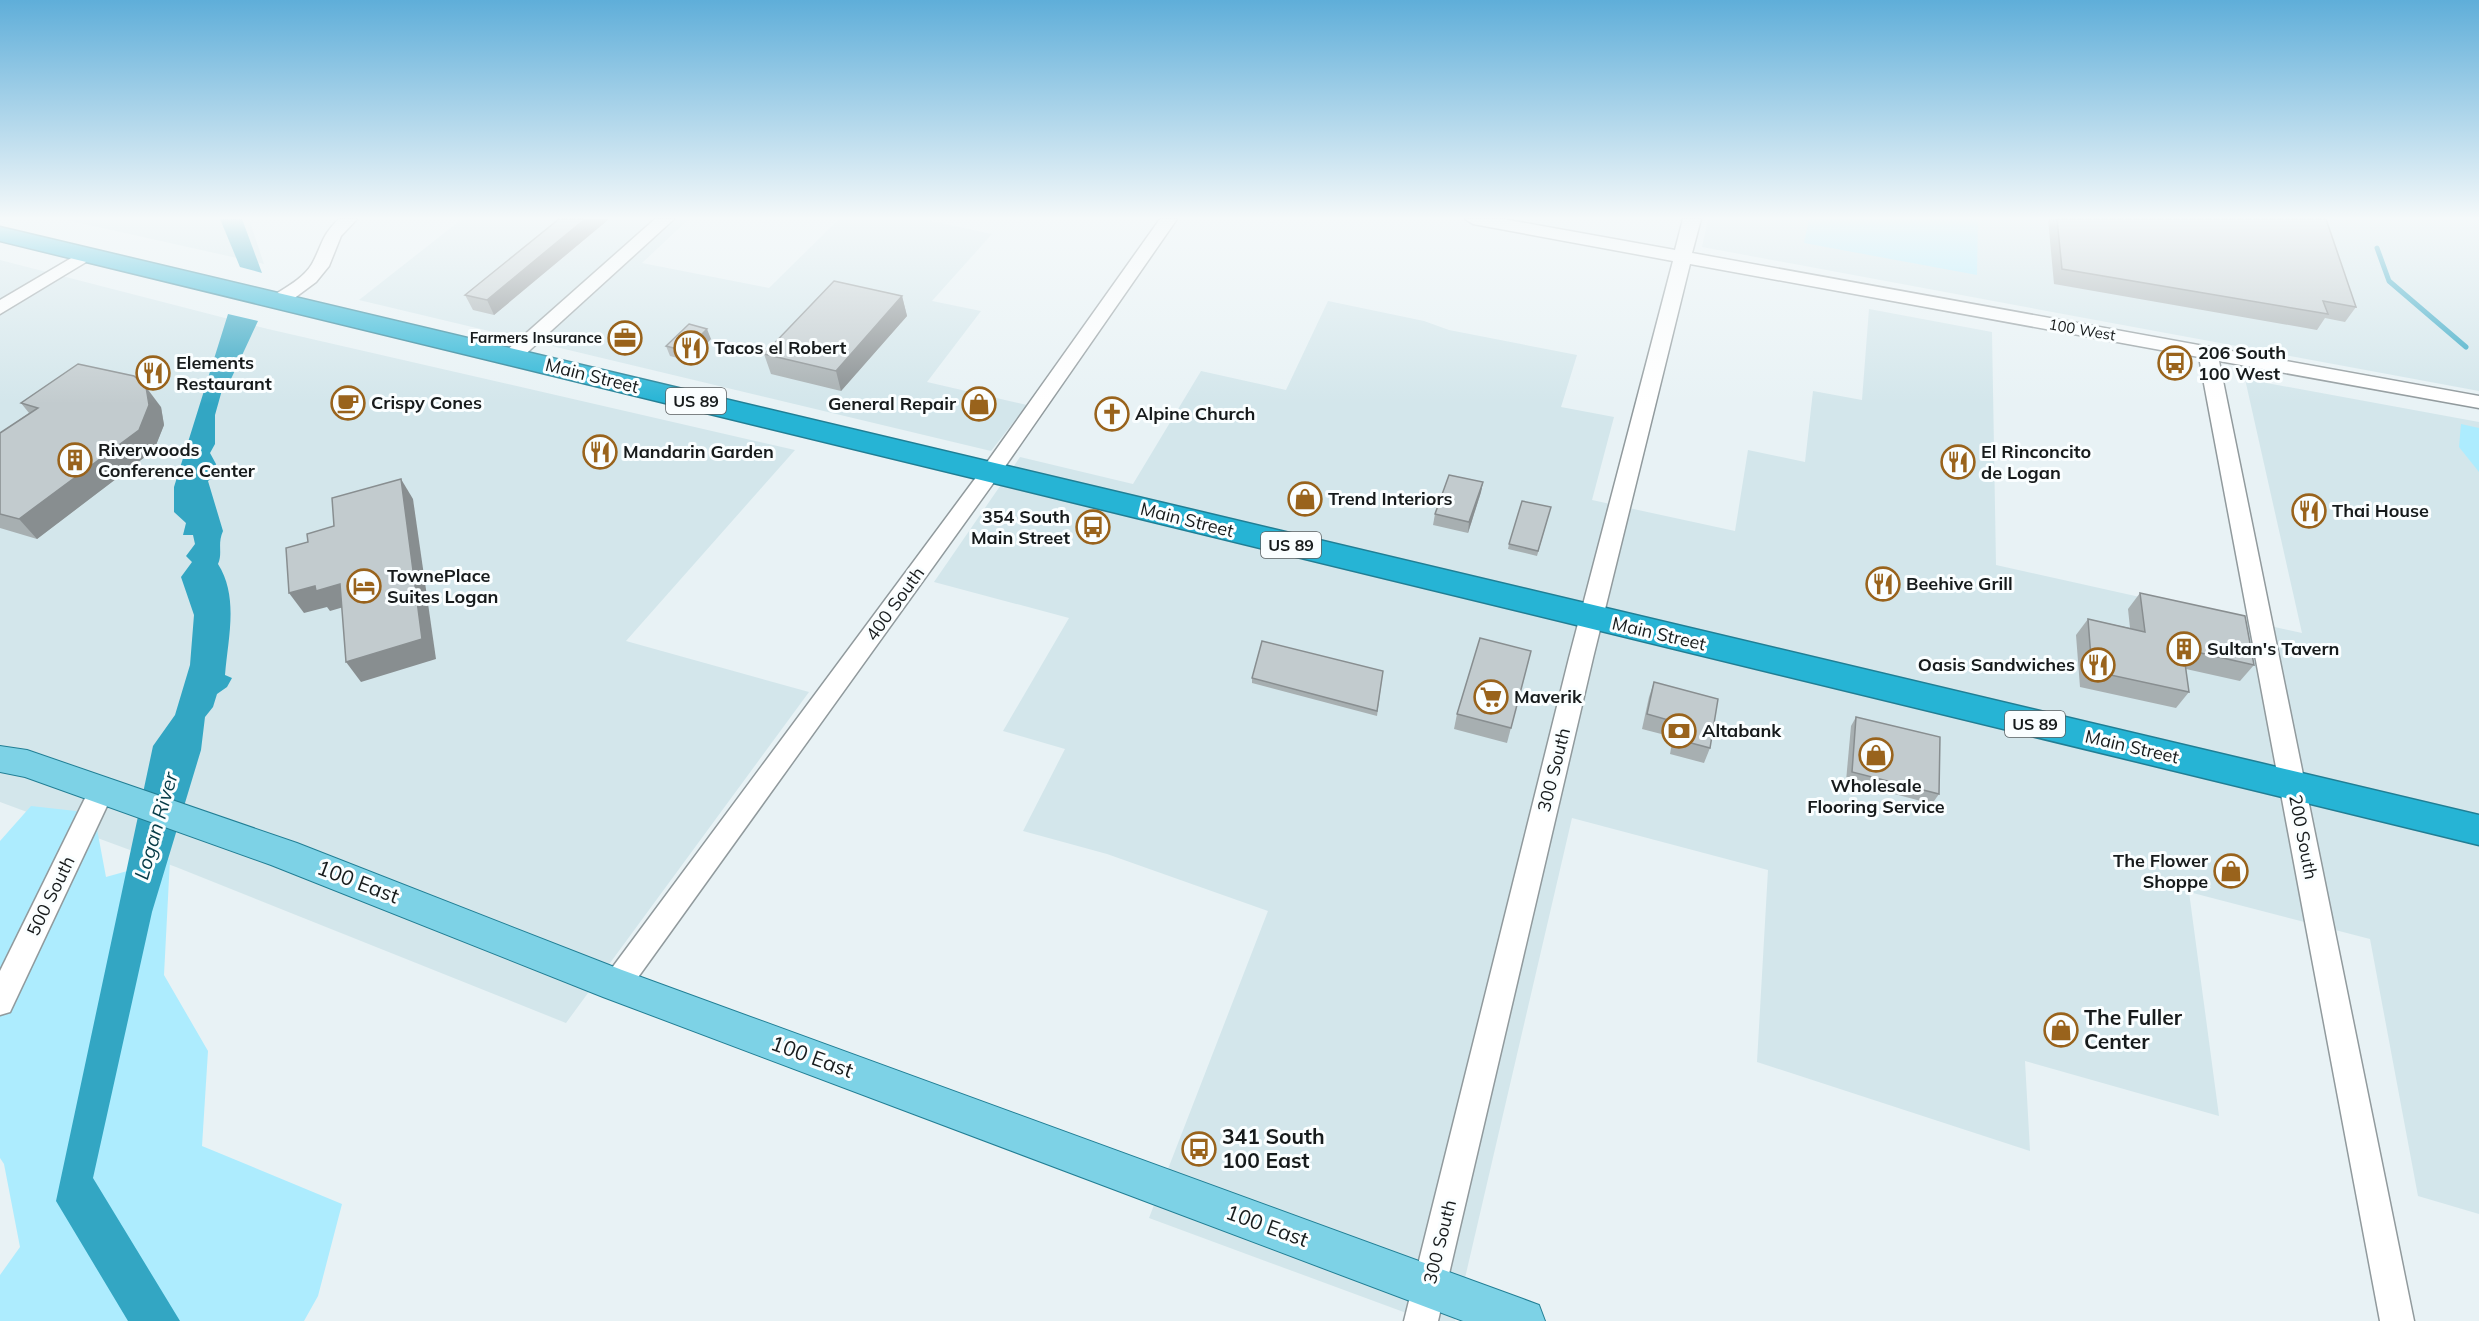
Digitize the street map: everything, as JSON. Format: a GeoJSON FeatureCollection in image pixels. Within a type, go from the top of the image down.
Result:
{"type":"FeatureCollection","features":[{"type":"Feature","properties":{"kind":"highway","name":"Main Street"},"geometry":{"type":"LineString","coordinates":[[193,281],[2479,830]]}},
{"type":"Feature","properties":{"kind":"main road","name":"100 East"},"geometry":{"type":"LineString","coordinates":[[0,759],[27,764],[102,789],[400,898],[1425,1304],[1523,1321]]}},
{"type":"Feature","properties":{"kind":"street"},"geometry":{"type":"LineString","coordinates":[[0,308],[44,281]]}},
{"type":"Feature","properties":{"kind":"street"},"geometry":{"type":"LineString","coordinates":[[278,301],[306,281]]}},
{"type":"Feature","properties":{"kind":"street"},"geometry":{"type":"LineString","coordinates":[[512,356],[597,281]]}},
{"type":"Feature","properties":{"kind":"street","name":"400 South"},"geometry":{"type":"LineString","coordinates":[[616,985],[990,473],[1126,281]]}},
{"type":"Feature","properties":{"kind":"street","name":"300 South"},"geometry":{"type":"LineString","coordinates":[[1425,1304],[1591,618],[1677,281]]}},
{"type":"Feature","properties":{"kind":"street","name":"100 West"},"geometry":{"type":"LineString","coordinates":[[1808,281],[2479,402]]}},
{"type":"Feature","properties":{"kind":"street","name":"200 South"},"geometry":{"type":"LineString","coordinates":[[2208,353],[2397,1321]]}},
{"type":"Feature","properties":{"kind":"street","name":"500 South"},"geometry":{"type":"LineString","coordinates":[[0,1002],[102,789]]}},
{"type":"Feature","properties":{"kind":"shaded area"},"geometry":{"type":"Polygon","coordinates":[[[0,281],[80,281],[268,329],[795,450],[626,641],[809,692],[566,1023],[176,867],[0,802],[0,281]]]}},
{"type":"Feature","properties":{"kind":"shaded area"},"geometry":{"type":"Polygon","coordinates":[[[384,281],[732,281],[769,288],[776,281],[950,281],[932,301],[981,311],[927,382],[1027,405],[991,451],[359,300],[384,281]]]}},
{"type":"Feature","properties":{"kind":"shaded area"},"geometry":{"type":"Polygon","coordinates":[[[1884,281],[2479,281],[2479,391],[1884,281]]]}},
{"type":"Feature","properties":{"kind":"shaded area"},"geometry":{"type":"Polygon","coordinates":[[[1328,301],[1424,321],[1449,330],[1577,355],[1561,407],[1614,417],[1592,500],[1735,531],[1748,450],[1805,462],[1813,391],[1862,400],[1869,309],[1992,332],[1996,565],[2302,633],[2245,379],[2479,422],[2479,1214],[2418,1196],[2370,939],[2189,892],[2219,1116],[2025,1061],[2030,1151],[1757,1062],[1768,870],[1572,818],[1455,1321],[1428,1321],[1149,1218],[1268,911],[1107,854],[1023,831],[1065,749],[1003,731],[1069,618],[934,582],[1020,457],[1133,484],[1201,371],[1286,390],[1328,301]]]}},
{"type":"Feature","properties":{"kind":"shaded area"},"geometry":{"type":"Polygon","coordinates":[[[2461,424],[2479,428],[2479,472],[2459,447],[2461,424]]]}},
{"type":"Feature","properties":{"kind":"shaded area"},"geometry":{"type":"Polygon","coordinates":[[[31,806],[94,813],[106,877],[170,859],[164,975],[208,1051],[202,1146],[342,1204],[318,1296],[304,1321],[0,1321],[0,1275],[20,1247],[4,1164],[0,1158],[0,841],[31,806]]]}},
{"type":"Feature","properties":{"kind":"water","name":"Logan River"},"geometry":{"type":"Polygon","coordinates":[[[228,314],[258,321],[231,379],[222,390],[215,415],[215,444],[210,453],[216,464],[213,477],[208,481],[223,531],[218,564],[228,590],[231,618],[225,675],[232,678],[227,687],[217,694],[213,707],[205,717],[201,750],[152,912],[93,1178],[180,1321],[128,1321],[56,1201],[153,746],[175,715],[190,665],[194,615],[181,577],[192,562],[186,556],[195,544],[193,535],[183,535],[186,523],[174,512],[174,487],[228,314]]]}},
{"type":"Feature","properties":{"kind":"building"},"geometry":{"type":"Polygon","coordinates":[[[483,281],[510,281],[487,300],[465,295],[483,281]]]}},
{"type":"Feature","properties":{"kind":"building"},"geometry":{"type":"Polygon","coordinates":[[[834,281],[902,296],[836,371],[764,354],[834,281]]]}},
{"type":"Feature","properties":{"kind":"building"},"geometry":{"type":"Polygon","coordinates":[[[2131,281],[2347,281],[2356,307],[2323,301],[2328,314],[2131,281]]]}},
{"type":"Feature","properties":{"kind":"building"},"geometry":{"type":"Polygon","coordinates":[[[689,324],[707,329],[685,351],[666,346],[689,324]]]}},
{"type":"Feature","properties":{"kind":"building","name":"Riverwoods Conference Center"},"geometry":{"type":"Polygon","coordinates":[[[78,364],[134,376],[146,387],[149,405],[139,430],[19,519],[0,514],[0,433],[38,408],[21,403],[78,364]]]}},
{"type":"Feature","properties":{"kind":"building"},"geometry":{"type":"Polygon","coordinates":[[[1449,475],[1483,482],[1469,522],[1435,514],[1449,475]]]}},
{"type":"Feature","properties":{"kind":"building","name":"TownePlace Suites Logan"},"geometry":{"type":"Polygon","coordinates":[[[401,479],[422,639],[346,662],[340,584],[316,591],[315,586],[289,593],[286,548],[308,542],[307,534],[334,526],[332,498],[401,479]]]}},
{"type":"Feature","properties":{"kind":"building"},"geometry":{"type":"Polygon","coordinates":[[[1522,501],[1551,507],[1538,551],[1509,544],[1522,501]]]}},
{"type":"Feature","properties":{"kind":"building"},"geometry":{"type":"Polygon","coordinates":[[[2140,593],[2245,616],[2254,665],[2183,649],[2189,692],[2092,671],[2088,619],[2145,632],[2140,593]]]}},
{"type":"Feature","properties":{"kind":"building","name":"Maverik"},"geometry":{"type":"Polygon","coordinates":[[[1480,638],[1531,651],[1511,728],[1457,714],[1480,638]]]}},
{"type":"Feature","properties":{"kind":"building"},"geometry":{"type":"Polygon","coordinates":[[[1262,641],[1383,671],[1377,711],[1252,678],[1262,641]]]}},
{"type":"Feature","properties":{"kind":"building"},"geometry":{"type":"Polygon","coordinates":[[[1654,682],[1718,699],[1710,748],[1676,739],[1679,723],[1647,714],[1654,682]]]}},
{"type":"Feature","properties":{"kind":"building"},"geometry":{"type":"Polygon","coordinates":[[[1856,717],[1940,737],[1939,794],[1852,772],[1856,717]]]}},
{"type":"Feature","properties":{"kind":"waterway"},"geometry":{"type":"LineString","coordinates":[[2389,281],[2466,347]]}},
{"type":"Feature","properties":{"kind":"place","name":"Farmers Insurance"},"geometry":{"type":"Point","coordinates":[625,338]}},
{"type":"Feature","properties":{"kind":"place","name":"Tacos el Robert"},"geometry":{"type":"Point","coordinates":[691,348]}},
{"type":"Feature","properties":{"kind":"place","name":"206 South 100 West"},"geometry":{"type":"Point","coordinates":[2175,363]}},
{"type":"Feature","properties":{"kind":"place","name":"Elements Restaurant"},"geometry":{"type":"Point","coordinates":[153,373]}},
{"type":"Feature","properties":{"kind":"place","name":"Crispy Cones"},"geometry":{"type":"Point","coordinates":[348,403]}},
{"type":"Feature","properties":{"kind":"place","name":"General Repair"},"geometry":{"type":"Point","coordinates":[979,404]}},
{"type":"Feature","properties":{"kind":"place","name":"Alpine Church"},"geometry":{"type":"Point","coordinates":[1112,414]}},
{"type":"Feature","properties":{"kind":"place","name":"Mandarin Garden"},"geometry":{"type":"Point","coordinates":[600,452]}},
{"type":"Feature","properties":{"kind":"place","name":"Riverwoods Conference Center"},"geometry":{"type":"Point","coordinates":[75,460]}},
{"type":"Feature","properties":{"kind":"place","name":"El Rinconcito de Logan"},"geometry":{"type":"Point","coordinates":[1958,462]}},
{"type":"Feature","properties":{"kind":"place","name":"Trend Interiors"},"geometry":{"type":"Point","coordinates":[1305,499]}},
{"type":"Feature","properties":{"kind":"place","name":"Thai House"},"geometry":{"type":"Point","coordinates":[2309,511]}},
{"type":"Feature","properties":{"kind":"place","name":"354 South Main Street"},"geometry":{"type":"Point","coordinates":[1093,527]}},
{"type":"Feature","properties":{"kind":"place","name":"Beehive Grill"},"geometry":{"type":"Point","coordinates":[1883,584]}},
{"type":"Feature","properties":{"kind":"place","name":"TownePlace Suites Logan"},"geometry":{"type":"Point","coordinates":[364,586]}},
{"type":"Feature","properties":{"kind":"place","name":"Sultan's Tavern"},"geometry":{"type":"Point","coordinates":[2184,649]}},
{"type":"Feature","properties":{"kind":"place","name":"Oasis Sandwiches"},"geometry":{"type":"Point","coordinates":[2098,665]}},
{"type":"Feature","properties":{"kind":"place","name":"Maverik"},"geometry":{"type":"Point","coordinates":[1491,697]}},
{"type":"Feature","properties":{"kind":"place","name":"Altabank"},"geometry":{"type":"Point","coordinates":[1679,731]}},
{"type":"Feature","properties":{"kind":"place","name":"Wholesale Flooring Service"},"geometry":{"type":"Point","coordinates":[1876,755]}},
{"type":"Feature","properties":{"kind":"place","name":"The Flower Shoppe"},"geometry":{"type":"Point","coordinates":[2231,871]}},
{"type":"Feature","properties":{"kind":"place","name":"The Fuller Center"},"geometry":{"type":"Point","coordinates":[2061,1030]}},
{"type":"Feature","properties":{"kind":"place","name":"341 South 100 East"},"geometry":{"type":"Point","coordinates":[1199,1149]}}]}
